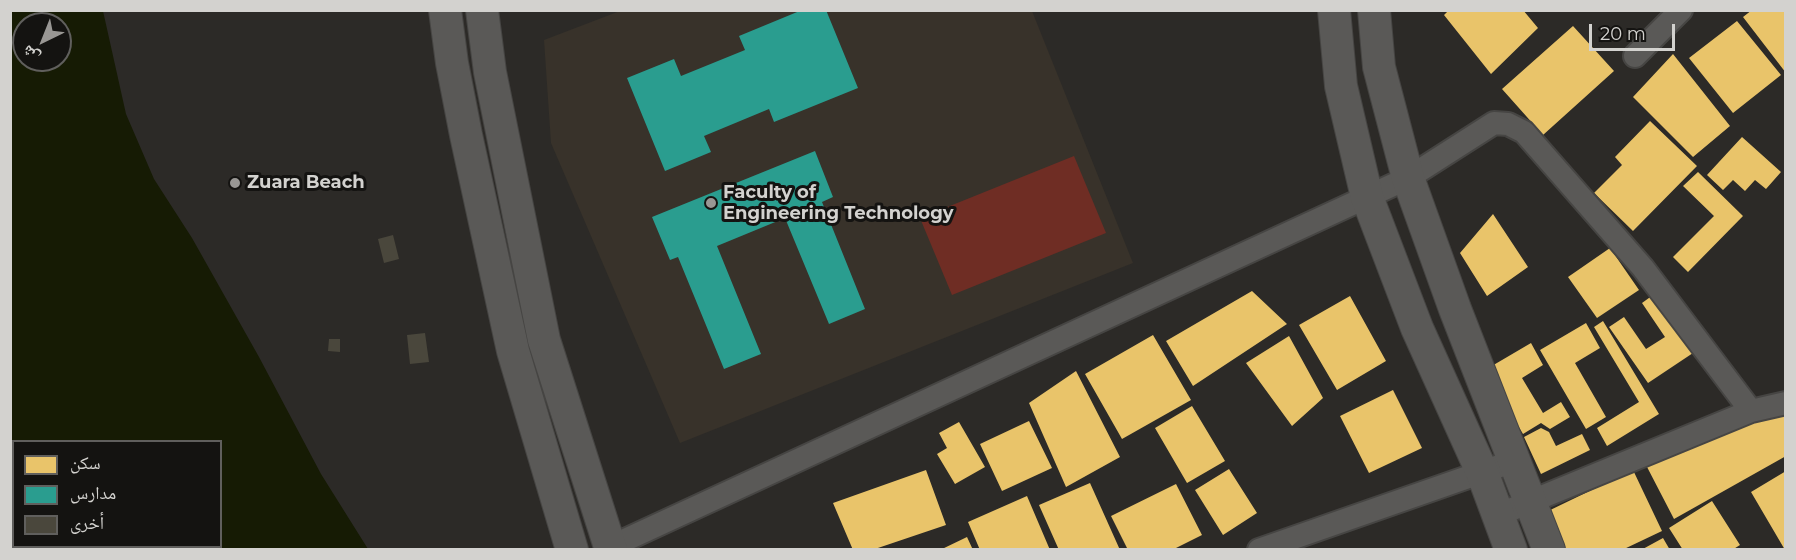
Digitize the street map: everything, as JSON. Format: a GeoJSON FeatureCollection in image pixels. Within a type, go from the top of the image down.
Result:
{"type":"FeatureCollection","features":[{"type":"Feature","properties":{"kind":"street"},"geometry":{"type":"LineString","coordinates":[[445,10],[466,135],[513,351],[572,549]]}},
{"type":"Feature","properties":{"kind":"street"},"geometry":{"type":"LineString","coordinates":[[482,10],[490,72],[544,340],[611,548],[1408,178],[1494,123],[1508,124],[1524,132],[1643,268],[1751,411]]}},
{"type":"Feature","properties":{"kind":"street"},"geometry":{"type":"LineString","coordinates":[[1334,10],[1341,86],[1367,197],[1417,328],[1482,472],[1511,549]]}},
{"type":"Feature","properties":{"kind":"street"},"geometry":{"type":"LineString","coordinates":[[1374,10],[1379,67],[1408,178],[1430,244],[1549,549]]}},
{"type":"Feature","properties":{"kind":"street"},"geometry":{"type":"LineString","coordinates":[[1635,56],[1681,10]]}},
{"type":"Feature","properties":{"kind":"street"},"geometry":{"type":"LineString","coordinates":[[1498,515],[1751,411],[1785,403]]}},
{"type":"Feature","properties":{"kind":"street"},"geometry":{"type":"LineString","coordinates":[[1259,549],[1514,460]]}},
{"type":"Feature","properties":{"kind":"shaded area"},"geometry":{"type":"Polygon","coordinates":[[[10,11],[103,11],[126,114],[154,179],[192,238],[321,474],[368,549],[11,549],[10,11]]]}},
{"type":"Feature","properties":{"kind":"shaded area"},"geometry":{"type":"Polygon","coordinates":[[[620,11],[1032,11],[1133,263],[680,443],[551,143],[544,40],[620,11]]]}},
{"type":"Feature","properties":{"kind":"shaded area"},"geometry":{"type":"Polygon","coordinates":[[[1074,156],[1106,233],[952,295],[920,218],[1074,156]]]}},
{"type":"Feature","properties":{"kind":"building: سكن"},"geometry":{"type":"Polygon","coordinates":[[[1449,10],[1523,10],[1538,28],[1491,74],[1444,15],[1449,10]]]}},
{"type":"Feature","properties":{"kind":"building: سكن"},"geometry":{"type":"Polygon","coordinates":[[[1752,10],[1786,10],[1786,73],[1743,17],[1752,10]]]}},
{"type":"Feature","properties":{"kind":"building: سكن"},"geometry":{"type":"Polygon","coordinates":[[[1737,21],[1781,75],[1733,113],[1689,58],[1737,21]]]}},
{"type":"Feature","properties":{"kind":"building: سكن"},"geometry":{"type":"Polygon","coordinates":[[[1573,26],[1614,71],[1543,135],[1502,89],[1573,26]]]}},
{"type":"Feature","properties":{"kind":"building: سكن"},"geometry":{"type":"Polygon","coordinates":[[[1673,54],[1730,126],[1693,157],[1633,97],[1673,54]]]}},
{"type":"Feature","properties":{"kind":"building: سكن"},"geometry":{"type":"Polygon","coordinates":[[[1650,121],[1697,166],[1633,231],[1594,193],[1622,165],[1615,157],[1650,121]]]}},
{"type":"Feature","properties":{"kind":"building: سكن"},"geometry":{"type":"Polygon","coordinates":[[[1742,137],[1781,172],[1766,189],[1755,180],[1745,191],[1733,180],[1723,190],[1707,175],[1742,137]]]}},
{"type":"Feature","properties":{"kind":"building: سكن"},"geometry":{"type":"Polygon","coordinates":[[[1698,172],[1743,216],[1688,272],[1673,257],[1714,216],[1683,186],[1698,172]]]}},
{"type":"Feature","properties":{"kind":"building: سكن"},"geometry":{"type":"Polygon","coordinates":[[[1493,214],[1528,267],[1487,296],[1460,253],[1493,214]]]}},
{"type":"Feature","properties":{"kind":"building: سكن"},"geometry":{"type":"Polygon","coordinates":[[[1610,248],[1639,290],[1597,318],[1568,277],[1610,248]]]}},
{"type":"Feature","properties":{"kind":"building: سكن"},"geometry":{"type":"Polygon","coordinates":[[[1252,291],[1287,324],[1193,386],[1166,341],[1252,291]]]}},
{"type":"Feature","properties":{"kind":"building: سكن"},"geometry":{"type":"Polygon","coordinates":[[[1653,295],[1693,353],[1648,383],[1609,327],[1624,317],[1646,349],[1665,337],[1642,303],[1653,295]]]}},
{"type":"Feature","properties":{"kind":"building: سكن"},"geometry":{"type":"Polygon","coordinates":[[[1350,296],[1386,361],[1337,390],[1299,325],[1350,296]]]}},
{"type":"Feature","properties":{"kind":"building: سكن"},"geometry":{"type":"Polygon","coordinates":[[[1603,321],[1659,414],[1607,446],[1597,428],[1639,402],[1594,327],[1603,321]]]}},
{"type":"Feature","properties":{"kind":"building: سكن"},"geometry":{"type":"Polygon","coordinates":[[[1586,323],[1600,348],[1575,363],[1606,417],[1586,429],[1540,350],[1586,323]]]}},
{"type":"Feature","properties":{"kind":"building: سكن"},"geometry":{"type":"Polygon","coordinates":[[[1153,335],[1191,400],[1122,439],[1085,374],[1153,335]]]}},
{"type":"Feature","properties":{"kind":"building: سكن"},"geometry":{"type":"Polygon","coordinates":[[[1289,336],[1323,398],[1292,426],[1246,363],[1289,336]]]}},
{"type":"Feature","properties":{"kind":"building: سكن"},"geometry":{"type":"Polygon","coordinates":[[[1531,343],[1543,365],[1522,378],[1543,413],[1561,402],[1570,417],[1550,429],[1541,423],[1523,434],[1485,370],[1531,343]]]}},
{"type":"Feature","properties":{"kind":"building: سكن"},"geometry":{"type":"Polygon","coordinates":[[[1076,371],[1120,457],[1066,487],[1029,403],[1076,371]]]}},
{"type":"Feature","properties":{"kind":"building: سكن"},"geometry":{"type":"Polygon","coordinates":[[[1393,390],[1422,448],[1369,473],[1340,416],[1393,390]]]}},
{"type":"Feature","properties":{"kind":"building: سكن"},"geometry":{"type":"Polygon","coordinates":[[[1192,406],[1225,461],[1187,483],[1155,428],[1192,406]]]}},
{"type":"Feature","properties":{"kind":"building: سكن"},"geometry":{"type":"Polygon","coordinates":[[[1786,409],[1786,456],[1674,519],[1646,465],[1786,409]]]}},
{"type":"Feature","properties":{"kind":"building: سكن"},"geometry":{"type":"Polygon","coordinates":[[[1029,421],[1052,468],[1002,491],[980,444],[1029,421]]]}},
{"type":"Feature","properties":{"kind":"building: سكن"},"geometry":{"type":"Polygon","coordinates":[[[959,422],[985,467],[955,484],[937,454],[947,448],[939,433],[959,422]]]}},
{"type":"Feature","properties":{"kind":"building: سكن"},"geometry":{"type":"Polygon","coordinates":[[[1541,428],[1549,432],[1556,446],[1582,434],[1590,450],[1541,474],[1524,437],[1541,428]]]}},
{"type":"Feature","properties":{"kind":"building: سكن"},"geometry":{"type":"Polygon","coordinates":[[[1229,469],[1257,513],[1223,535],[1195,490],[1229,469]]]}},
{"type":"Feature","properties":{"kind":"building: سكن"},"geometry":{"type":"Polygon","coordinates":[[[926,470],[946,525],[872,550],[853,550],[833,503],[926,470]]]}},
{"type":"Feature","properties":{"kind":"building: سكن"},"geometry":{"type":"Polygon","coordinates":[[[1633,470],[1662,531],[1622,550],[1559,550],[1542,514],[1633,470]]]}},
{"type":"Feature","properties":{"kind":"building: سكن"},"geometry":{"type":"Polygon","coordinates":[[[1786,471],[1786,550],[1785,550],[1751,492],[1786,471]]]}},
{"type":"Feature","properties":{"kind":"building: سكن"},"geometry":{"type":"Polygon","coordinates":[[[1090,483],[1120,550],[1059,550],[1039,505],[1090,483]]]}},
{"type":"Feature","properties":{"kind":"building: سكن"},"geometry":{"type":"Polygon","coordinates":[[[1176,484],[1202,535],[1172,550],[1128,550],[1111,516],[1176,484]]]}},
{"type":"Feature","properties":{"kind":"building: سكن"},"geometry":{"type":"Polygon","coordinates":[[[1027,496],[1050,550],[980,550],[968,522],[1027,496]]]}},
{"type":"Feature","properties":{"kind":"building: سكن"},"geometry":{"type":"Polygon","coordinates":[[[1712,501],[1740,545],[1732,550],[1683,550],[1669,528],[1712,501]]]}},
{"type":"Feature","properties":{"kind":"building: سكن"},"geometry":{"type":"Polygon","coordinates":[[[967,537],[973,550],[940,550],[967,537]]]}},
{"type":"Feature","properties":{"kind":"building: سكن"},"geometry":{"type":"Polygon","coordinates":[[[1663,538],[1670,550],[1641,550],[1663,538]]]}},
{"type":"Feature","properties":{"kind":"building: مدارس"},"geometry":{"type":"Polygon","coordinates":[[[802,10],[826,10],[858,88],[774,122],[769,109],[704,136],[711,152],[665,171],[627,78],[674,59],[681,76],[745,50],[739,36],[802,10]]]}},
{"type":"Feature","properties":{"kind":"building: مدارس"},"geometry":{"type":"Polygon","coordinates":[[[815,151],[833,197],[822,202],[865,309],[829,324],[785,218],[717,246],[761,354],[724,369],[678,257],[670,260],[652,217],[815,151]]]}},
{"type":"Feature","properties":{"kind":"building: أخرى"},"geometry":{"type":"Polygon","coordinates":[[[393,235],[399,259],[384,263],[378,239],[393,235]]]}},
{"type":"Feature","properties":{"kind":"building: أخرى"},"geometry":{"type":"Polygon","coordinates":[[[425,333],[429,362],[410,364],[407,335],[425,333]]]}},
{"type":"Feature","properties":{"kind":"building: أخرى"},"geometry":{"type":"Polygon","coordinates":[[[329,339],[340,339],[340,352],[328,351],[329,339]]]}},
{"type":"Feature","properties":{"kind":"place","name":"Zuara Beach"},"geometry":{"type":"Point","coordinates":[235,183]}},
{"type":"Feature","properties":{"kind":"place","name":"Faculty of Engineering Technology"},"geometry":{"type":"Point","coordinates":[711,203]}}]}
